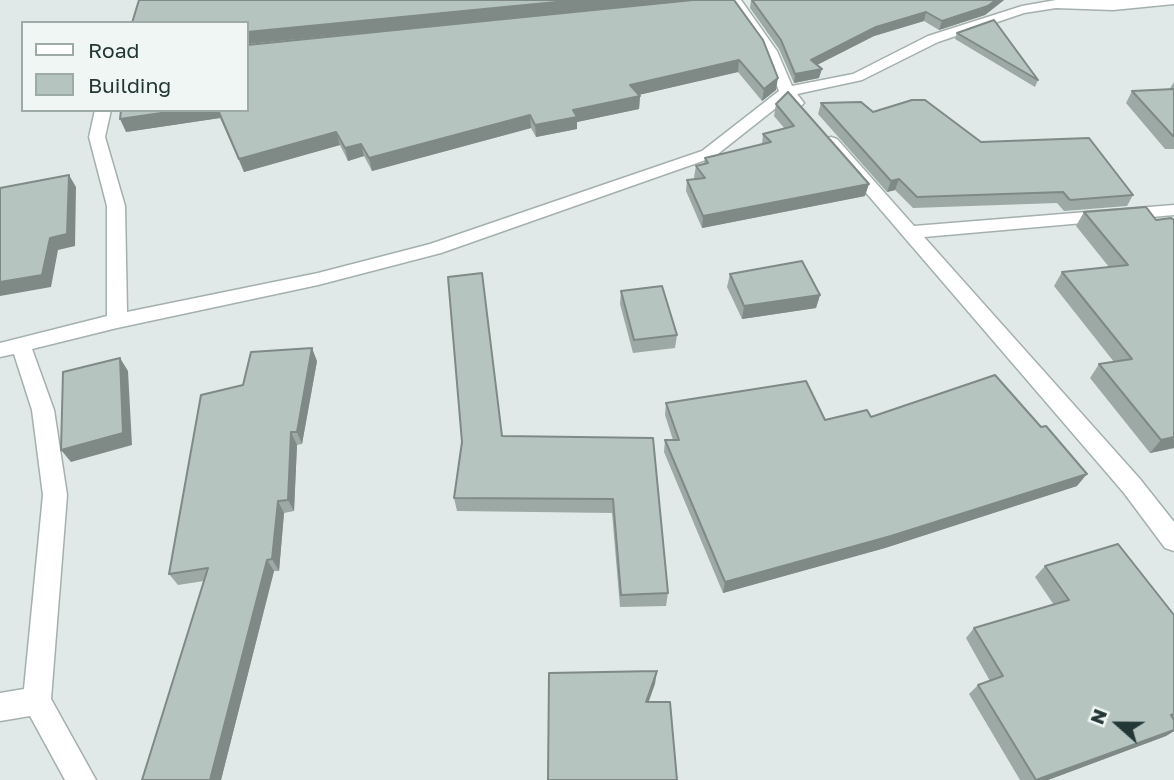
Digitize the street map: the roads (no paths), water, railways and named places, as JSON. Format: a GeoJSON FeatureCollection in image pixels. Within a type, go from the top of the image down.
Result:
{"type":"FeatureCollection","features":[{"type":"Feature","properties":{"kind":"street"},"geometry":{"type":"LineString","coordinates":[[731,1],[771,51],[787,92],[805,112]]}},
{"type":"Feature","properties":{"kind":"street"},"geometry":{"type":"LineString","coordinates":[[80,780],[37,701],[55,495],[43,410],[10,346],[318,279],[435,249],[708,154],[787,92],[857,77],[933,40],[1022,10],[1056,4],[1171,4]]}},
{"type":"Feature","properties":{"kind":"street"},"geometry":{"type":"LineString","coordinates":[[103,112],[97,137],[116,206],[117,321]]}},
{"type":"Feature","properties":{"kind":"street"},"geometry":{"type":"LineString","coordinates":[[823,132],[1132,486],[1174,540]]}},
{"type":"Feature","properties":{"kind":"street"},"geometry":{"type":"LineString","coordinates":[[911,232],[1174,210]]}},
{"type":"Feature","properties":{"kind":"street"},"geometry":{"type":"LineString","coordinates":[[0,707],[37,701]]}}]}
